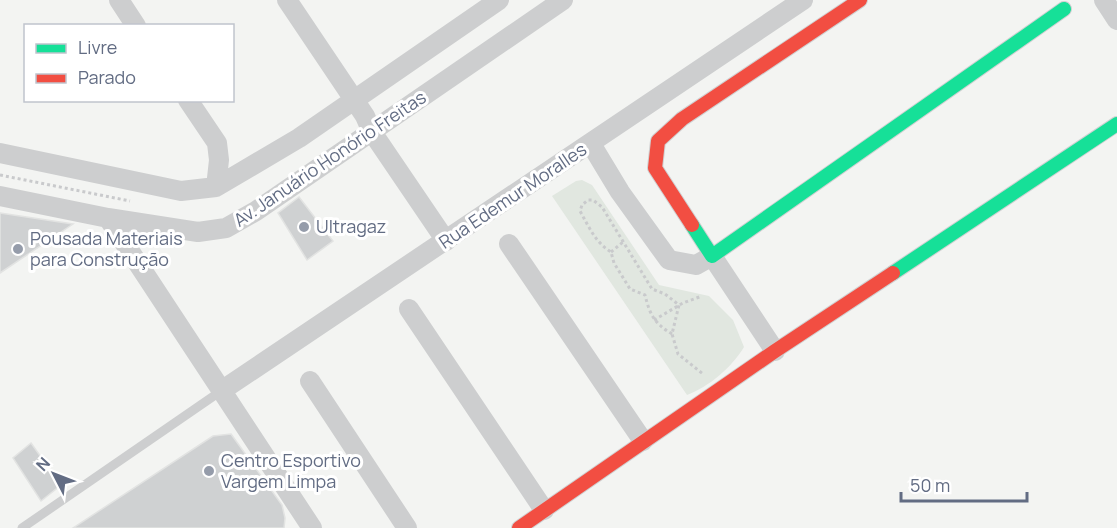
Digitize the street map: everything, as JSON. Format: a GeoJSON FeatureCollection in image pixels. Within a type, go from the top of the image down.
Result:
{"type":"FeatureCollection","features":[{"type":"Feature","properties":{"kind":"street"},"geometry":{"type":"LineString","coordinates":[[118,0],[135,24]]}},
{"type":"Feature","properties":{"kind":"street"},"geometry":{"type":"LineString","coordinates":[[288,0],[365,116],[372,132],[446,241]]}},
{"type":"Feature","properties":{"kind":"street","name":"Av. Januário Honório Freitas"},"geometry":{"type":"LineString","coordinates":[[0,153],[181,191],[216,187],[299,138],[499,0]]}},
{"type":"Feature","properties":{"kind":"street","name":"Av. Januário Honório Freitas"},"geometry":{"type":"LineString","coordinates":[[0,196],[108,218],[198,232],[226,228],[256,211],[563,0]]}},
{"type":"Feature","properties":{"kind":"street","name":"Rua Edemur Moralles"},"geometry":{"type":"LineString","coordinates":[[221,391],[803,0]]}},
{"type":"Feature","properties":{"kind":"street"},"geometry":{"type":"LineString","coordinates":[[775,351],[655,168],[658,141],[682,119],[860,0]]}},
{"type":"Feature","properties":{"kind":"street"},"geometry":{"type":"LineString","coordinates":[[1104,0],[1117,20]]}},
{"type":"Feature","properties":{"kind":"street"},"geometry":{"type":"LineString","coordinates":[[591,144],[620,192],[669,260],[696,265],[1065,9]]}},
{"type":"Feature","properties":{"kind":"street"},"geometry":{"type":"LineString","coordinates":[[189,102],[217,143],[219,160],[216,187]]}},
{"type":"Feature","properties":{"kind":"street"},"geometry":{"type":"LineString","coordinates":[[519,528],[775,351],[1117,124]]}},
{"type":"Feature","properties":{"kind":"street"},"geometry":{"type":"LineString","coordinates":[[108,218],[312,528]]}},
{"type":"Feature","properties":{"kind":"street"},"geometry":{"type":"LineString","coordinates":[[508,244],[643,441]]}},
{"type":"Feature","properties":{"kind":"street"},"geometry":{"type":"LineString","coordinates":[[409,309],[544,510]]}},
{"type":"Feature","properties":{"kind":"street"},"geometry":{"type":"LineString","coordinates":[[310,381],[407,528]]}},
{"type":"Feature","properties":{"kind":"lane"},"geometry":{"type":"LineString","coordinates":[[22,528],[221,391]]}},
{"type":"Feature","properties":{"kind":"path"},"geometry":{"type":"LineString","coordinates":[[672,334],[654,320],[645,295],[630,289],[614,263],[611,252],[603,247],[592,234],[580,211],[582,205],[588,200],[593,200],[602,207],[652,289],[680,305]]}},
{"type":"Feature","properties":{"kind":"path"},"geometry":{"type":"LineString","coordinates":[[611,252],[623,242]]}},
{"type":"Feature","properties":{"kind":"path"},"geometry":{"type":"LineString","coordinates":[[645,295],[652,289]]}},
{"type":"Feature","properties":{"kind":"path"},"geometry":{"type":"LineString","coordinates":[[654,320],[702,296]]}},
{"type":"Feature","properties":{"kind":"path"},"geometry":{"type":"LineString","coordinates":[[680,305],[672,334],[678,354],[721,388]]}},
{"type":"Feature","properties":{"kind":"shaded area"},"geometry":{"type":"Polygon","coordinates":[[[582,180],[592,185],[659,285],[709,296],[733,320],[744,347],[726,369],[704,387],[687,395],[552,196],[576,181],[582,180]]]}},
{"type":"Feature","properties":{"kind":"building","name":"Ultragaz"},"geometry":{"type":"Polygon","coordinates":[[[299,197],[333,241],[307,260],[278,213],[299,197]]]}},
{"type":"Feature","properties":{"kind":"building","name":"Pousada Materiais para Construção"},"geometry":{"type":"Polygon","coordinates":[[[0,213],[73,224],[0,273],[0,213]]]}},
{"type":"Feature","properties":{"kind":"building","name":"Centro Esportivo Vargem Limpa"},"geometry":{"type":"Polygon","coordinates":[[[231,434],[282,505],[285,518],[284,528],[73,528],[213,436],[231,434]]]}},
{"type":"Feature","properties":{"kind":"building"},"geometry":{"type":"Polygon","coordinates":[[[31,443],[61,485],[41,501],[13,458],[31,443]]]}},
{"type":"Feature","properties":{"kind":"traffic: fast"},"geometry":{"type":"LineString","coordinates":[[692,225],[712,256],[1064,9]]}},
{"type":"Feature","properties":{"kind":"traffic: fast"},"geometry":{"type":"LineString","coordinates":[[893,273],[1117,124]]}},
{"type":"Feature","properties":{"kind":"traffic: jam"},"geometry":{"type":"LineString","coordinates":[[692,225],[655,168],[658,141],[682,119],[860,0]]}},
{"type":"Feature","properties":{"kind":"traffic: jam"},"geometry":{"type":"LineString","coordinates":[[519,528],[775,351],[893,273]]}},
{"type":"Feature","properties":{"kind":"place","name":"Ultragaz"},"geometry":{"type":"Point","coordinates":[304,227]}},
{"type":"Feature","properties":{"kind":"place","name":"Pousada Materiais para Construção"},"geometry":{"type":"Point","coordinates":[18,249]}},
{"type":"Feature","properties":{"kind":"place","name":"Centro Esportivo Vargem Limpa"},"geometry":{"type":"Point","coordinates":[209,471]}}]}
